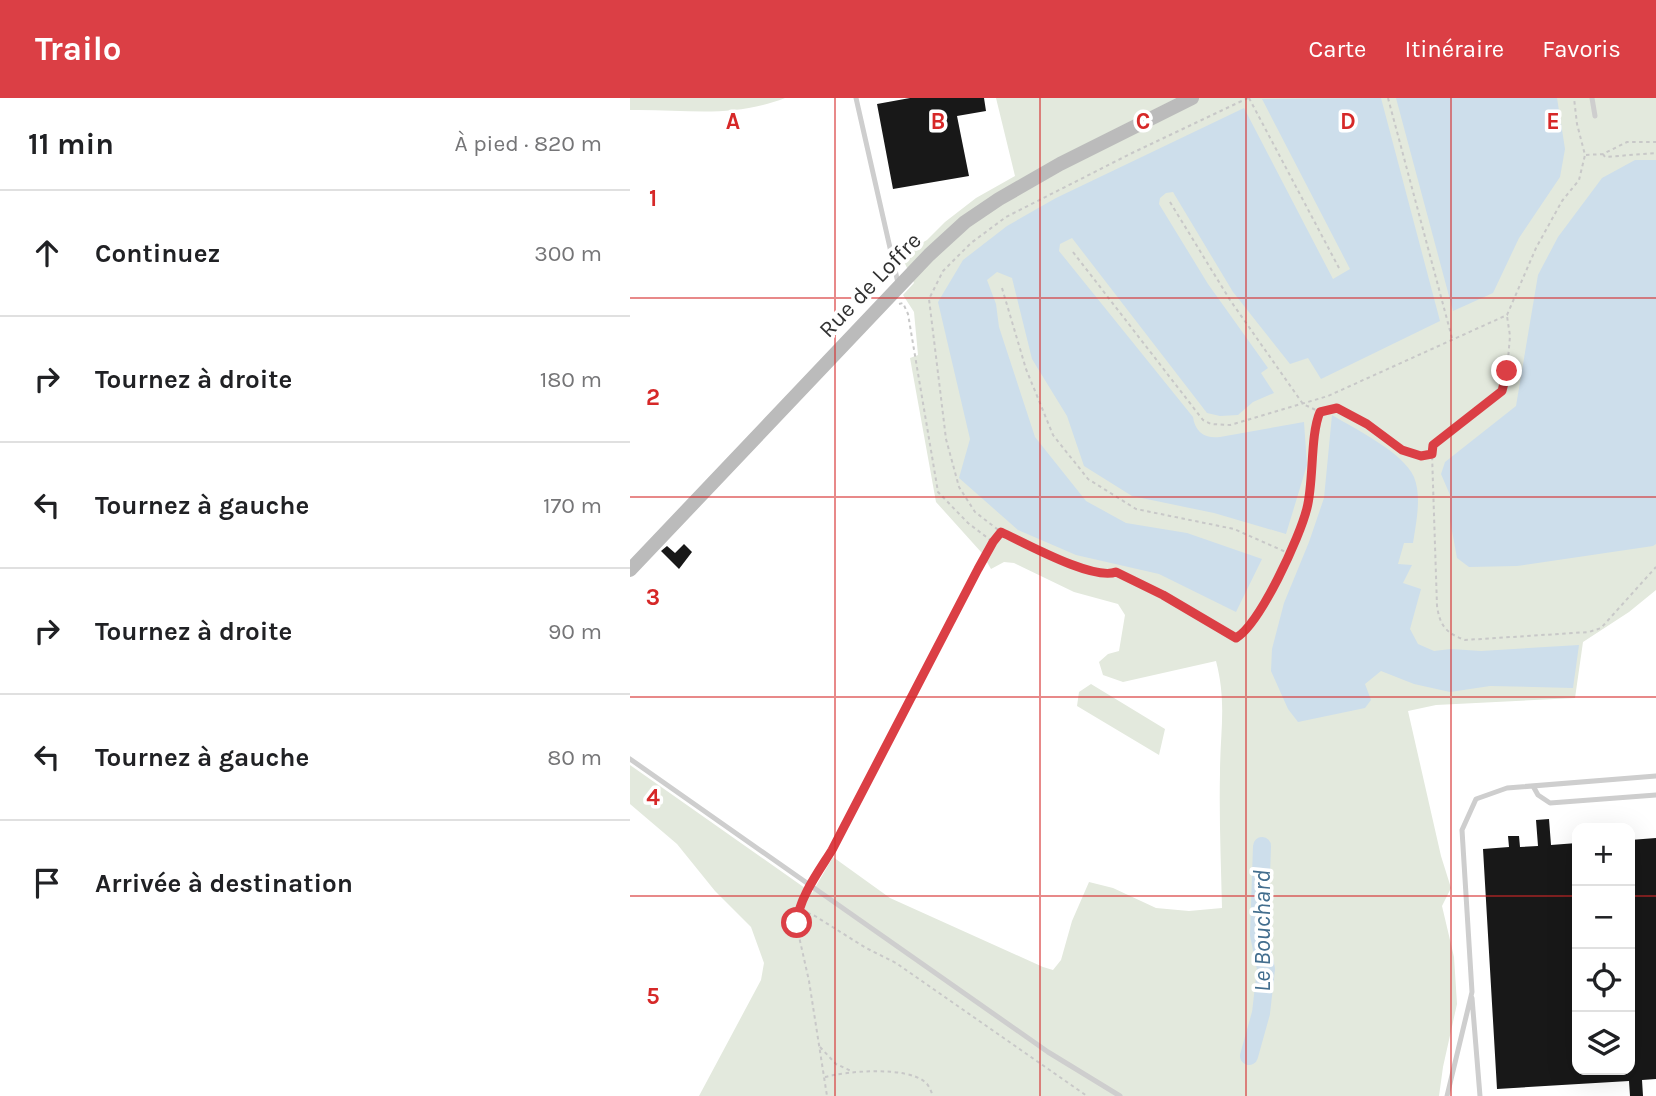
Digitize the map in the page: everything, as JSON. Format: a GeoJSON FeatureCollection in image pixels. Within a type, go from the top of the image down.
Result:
{"type":"FeatureCollection","features":[{"type":"Feature","properties":{"kind":"main road","name":"Rue de Loffre"},"geometry":{"type":"LineString","coordinates":[[630,570],[898,282],[958,227],[1047,172],[1192,98]]}},
{"type":"Feature","properties":{"kind":"lane"},"geometry":{"type":"LineString","coordinates":[[856,98],[898,282]]}},
{"type":"Feature","properties":{"kind":"lane"},"geometry":{"type":"LineString","coordinates":[[1592,98],[1595,116]]}},
{"type":"Feature","properties":{"kind":"lane"},"geometry":{"type":"LineString","coordinates":[[630,759],[1048,1052],[1119,1096]]}},
{"type":"Feature","properties":{"kind":"lane"},"geometry":{"type":"LineString","coordinates":[[1480,1096],[1462,830],[1476,799],[1507,788],[1656,776]]}},
{"type":"Feature","properties":{"kind":"lane"},"geometry":{"type":"LineString","coordinates":[[1533,786],[1538,795],[1550,803],[1656,795]]}},
{"type":"Feature","properties":{"kind":"lane"},"geometry":{"type":"LineString","coordinates":[[1447,1096],[1472,992]]}},
{"type":"Feature","properties":{"kind":"path"},"geometry":{"type":"LineString","coordinates":[[1320,412],[1307,509],[1264,604],[1242,635],[1236,638],[1163,595],[1116,572],[1108,575],[1078,567],[1001,532],[975,512],[959,488],[946,439],[929,299],[943,271],[971,243],[1006,217],[1248,98],[1339,268]]}},
{"type":"Feature","properties":{"kind":"path"},"geometry":{"type":"LineString","coordinates":[[1388,98],[1452,339]]}},
{"type":"Feature","properties":{"kind":"path"},"geometry":{"type":"LineString","coordinates":[[1574,98],[1585,155],[1579,180],[1562,201],[1536,248],[1507,315],[1510,336],[1502,391],[1433,445],[1439,621],[1444,630],[1465,640],[1589,632],[1601,628],[1656,568]]}},
{"type":"Feature","properties":{"kind":"path"},"geometry":{"type":"LineString","coordinates":[[1585,155],[1603,154],[1627,142],[1656,142]]}},
{"type":"Feature","properties":{"kind":"path"},"geometry":{"type":"LineString","coordinates":[[1603,154],[1605,157],[1656,153]]}},
{"type":"Feature","properties":{"kind":"path"},"geometry":{"type":"LineString","coordinates":[[1170,202],[1230,300],[1303,404],[1320,412],[1337,408],[1367,424],[1402,450],[1421,456],[1432,454]]}},
{"type":"Feature","properties":{"kind":"path"},"geometry":{"type":"LineString","coordinates":[[1073,252],[1203,420],[1211,424],[1230,425],[1328,396],[1507,315]]}},
{"type":"Feature","properties":{"kind":"path"},"geometry":{"type":"LineString","coordinates":[[1002,288],[1026,369],[1053,435],[1088,479],[1136,509],[1234,529],[1289,553]]}},
{"type":"Feature","properties":{"kind":"path"},"geometry":{"type":"LineString","coordinates":[[903,303],[909,321],[938,492],[968,523],[993,542]]}},
{"type":"Feature","properties":{"kind":"path"},"geometry":{"type":"LineString","coordinates":[[827,1096],[809,981],[798,932],[799,910],[993,542],[1001,532]]}},
{"type":"Feature","properties":{"kind":"path"},"geometry":{"type":"LineString","coordinates":[[799,910],[815,916],[896,963],[1087,1096]]}},
{"type":"Feature","properties":{"kind":"path"},"geometry":{"type":"LineString","coordinates":[[818,1044],[836,1064],[856,1072]]}},
{"type":"Feature","properties":{"kind":"path"},"geometry":{"type":"LineString","coordinates":[[824,1077],[856,1072],[904,1073],[928,1083],[933,1096]]}},
{"type":"Feature","properties":{"kind":"shaded area"},"geometry":{"type":"Polygon","coordinates":[[[630,98],[785,98],[746,109],[708,112],[630,110],[630,98]]]}},
{"type":"Feature","properties":{"kind":"shaded area"},"geometry":{"type":"Polygon","coordinates":[[[996,98],[1656,98],[1656,590],[1629,612],[1583,642],[1575,698],[1436,705],[1408,711],[1441,856],[1451,888],[1442,906],[1454,957],[1457,1004],[1439,1096],[699,1096],[761,980],[764,963],[751,927],[715,891],[677,844],[630,804],[630,765],[812,893],[833,857],[890,898],[1053,970],[1061,960],[1072,921],[1089,882],[1113,888],[1156,908],[1189,911],[1222,908],[1222,704],[1216,661],[1123,682],[1103,675],[1099,662],[1108,654],[1119,651],[1125,615],[1118,604],[1074,592],[1014,563],[1004,562],[991,569],[981,552],[936,502],[910,358],[918,355],[914,312],[903,295],[914,283],[901,255],[927,240],[976,198],[1015,176],[996,98]]]}},
{"type":"Feature","properties":{"kind":"shaded area"},"geometry":{"type":"Polygon","coordinates":[[[1091,684],[1165,729],[1159,755],[1077,706],[1079,692],[1091,684]]]}},
{"type":"Feature","properties":{"kind":"water"},"geometry":{"type":"Polygon","coordinates":[[[1381,98],[1440,321],[1321,379],[1308,358],[1290,364],[1233,292],[1173,192],[1160,198],[1159,204],[1208,284],[1268,368],[1261,373],[1274,393],[1253,402],[1238,415],[1220,416],[1207,413],[1072,238],[1060,244],[1059,251],[1193,417],[1196,427],[1202,433],[1210,437],[1220,437],[1304,422],[1307,465],[1286,534],[1214,513],[1132,496],[1084,466],[1067,416],[1032,359],[1012,278],[997,272],[987,280],[996,304],[999,327],[1035,437],[1086,501],[1126,523],[1187,533],[1262,559],[1236,612],[1159,574],[1076,555],[1018,530],[959,478],[970,439],[938,302],[963,260],[1007,226],[1056,198],[1244,108],[1333,279],[1350,269],[1262,99],[1381,98]]]}},
{"type":"Feature","properties":{"kind":"water"},"geometry":{"type":"Polygon","coordinates":[[[1396,98],[1557,98],[1565,149],[1560,177],[1519,238],[1493,293],[1453,311],[1396,98]]]}},
{"type":"Feature","properties":{"kind":"water"},"geometry":{"type":"Polygon","coordinates":[[[1635,160],[1656,160],[1656,544],[1517,566],[1469,567],[1457,558],[1450,520],[1450,495],[1441,474],[1445,462],[1516,406],[1538,275],[1558,237],[1602,178],[1635,160]]]}},
{"type":"Feature","properties":{"kind":"water"},"geometry":{"type":"Polygon","coordinates":[[[1332,415],[1389,450],[1414,477],[1418,501],[1413,543],[1404,543],[1398,564],[1412,565],[1403,583],[1421,589],[1410,629],[1418,644],[1434,651],[1579,645],[1573,688],[1490,686],[1450,692],[1414,684],[1381,671],[1365,684],[1371,700],[1365,708],[1298,722],[1288,709],[1271,671],[1272,649],[1284,603],[1324,498],[1332,415]]]}},
{"type":"Feature","properties":{"kind":"building"},"geometry":{"type":"Polygon","coordinates":[[[910,98],[984,98],[986,111],[957,116],[969,176],[893,189],[877,104],[910,98]]]}},
{"type":"Feature","properties":{"kind":"building"},"geometry":{"type":"Polygon","coordinates":[[[684,544],[692,552],[679,569],[661,551],[667,546],[675,553],[684,544]]]}},
{"type":"Feature","properties":{"kind":"building"},"geometry":{"type":"Polygon","coordinates":[[[1549,819],[1551,845],[1572,843],[1572,1075],[1635,1075],[1635,840],[1656,838],[1656,1079],[1642,1080],[1643,1096],[1630,1096],[1629,1081],[1497,1089],[1483,849],[1509,847],[1508,836],[1519,836],[1520,847],[1538,846],[1536,820],[1549,819]]]}},
{"type":"Feature","properties":{"kind":"waterway","name":"Le Bouchard"},"geometry":{"type":"LineString","coordinates":[[1249,1056],[1261,1013],[1266,969],[1259,935],[1262,846]]}},
{"type":"Feature","properties":{"kind":"route"},"geometry":{"type":"LineString","coordinates":[[797,923],[799,910],[811,884],[832,850],[978,569],[1001,532],[1078,567],[1108,575],[1116,572],[1163,595],[1236,638],[1242,635],[1264,604],[1307,509],[1320,412],[1337,408],[1367,424],[1402,450],[1421,456],[1432,454],[1433,445],[1502,391],[1507,371]]}}]}
